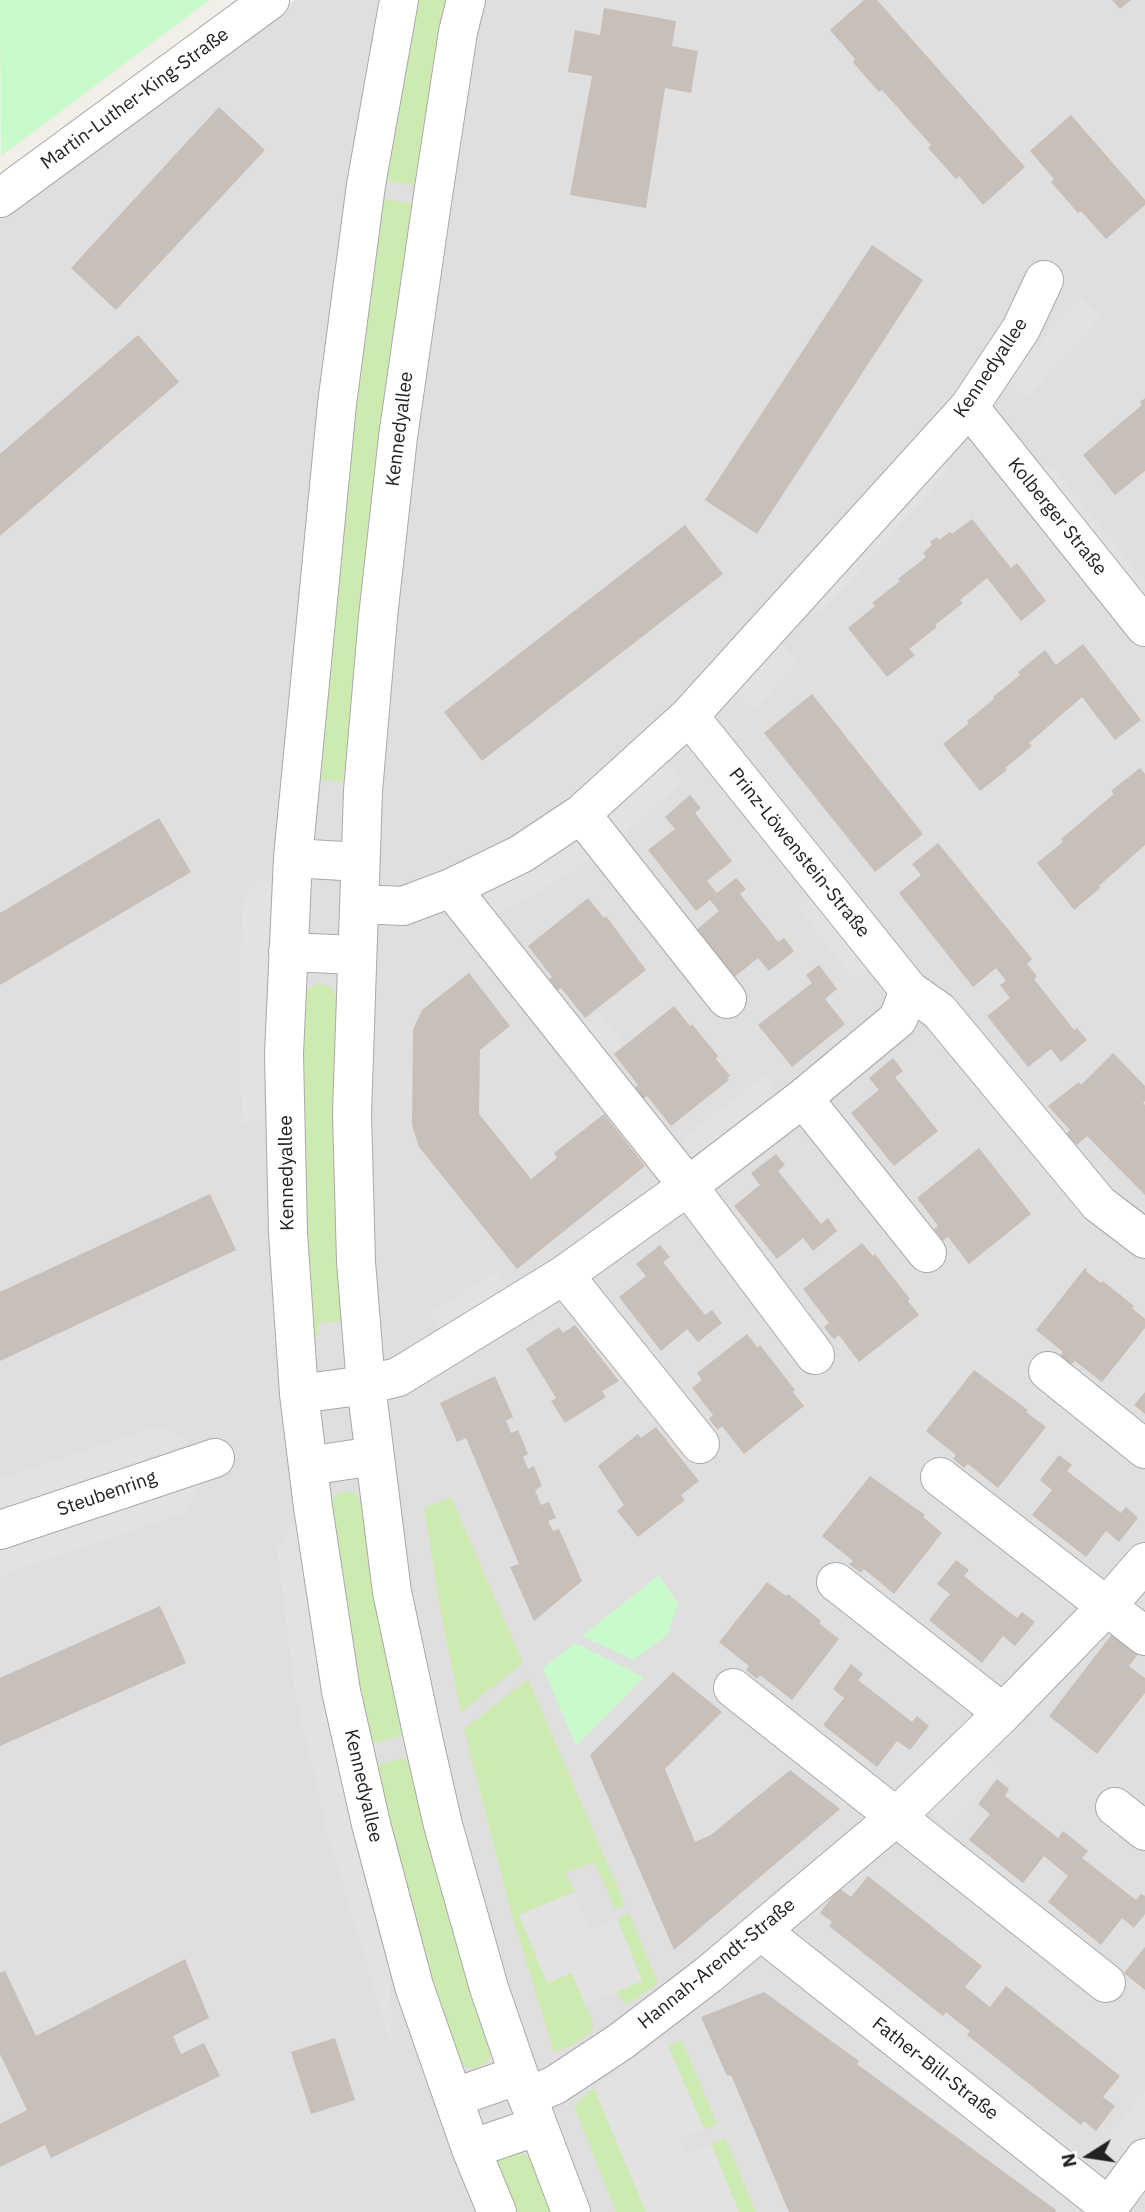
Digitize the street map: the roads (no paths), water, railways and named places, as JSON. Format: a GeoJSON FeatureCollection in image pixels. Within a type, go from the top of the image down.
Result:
{"type":"FeatureCollection","features":[{"type":"Feature","properties":{"kind":"street","name":"Martin-Luther-King-Straße"},"geometry":{"type":"LineString","coordinates":[[0,198],[270,0]]}},
{"type":"Feature","properties":{"kind":"street","name":"Kennedyallee"},"geometry":{"type":"LineString","coordinates":[[399,0],[366,185],[337,404],[293,858],[284,1054],[288,1233],[299,1394],[341,1691],[414,1986],[471,2149],[497,2212]]}},
{"type":"Feature","properties":{"kind":"street","name":"Kennedyallee"},"geometry":{"type":"LineString","coordinates":[[466,0],[458,32],[398,437],[363,791],[352,1113],[356,1262],[366,1385],[393,1592],[443,1825],[489,1988],[571,2212]]}},
{"type":"Feature","properties":{"kind":"street","name":"Kennedyallee"},"geometry":{"type":"LineString","coordinates":[[360,904],[403,906],[451,888],[521,854],[581,814],[689,716],[970,407],[1021,329],[1044,280]]}},
{"type":"Feature","properties":{"kind":"street","name":"Kolberger Straße"},"geometry":{"type":"LineString","coordinates":[[970,407],[1145,627]]}},
{"type":"Feature","properties":{"kind":"street","name":"Prinz-Löwenstein-Straße"},"geometry":{"type":"LineString","coordinates":[[689,716],[909,990],[939,1011],[1099,1204],[1145,1239]]}},
{"type":"Feature","properties":{"kind":"street"},"geometry":{"type":"LineString","coordinates":[[581,814],[727,999]]}},
{"type":"Feature","properties":{"kind":"street"},"geometry":{"type":"LineString","coordinates":[[293,858],[359,862]]}},
{"type":"Feature","properties":{"kind":"street"},"geometry":{"type":"LineString","coordinates":[[451,888],[688,1186],[815,1355]]}},
{"type":"Feature","properties":{"kind":"street"},"geometry":{"type":"LineString","coordinates":[[288,952],[356,956]]}},
{"type":"Feature","properties":{"kind":"street"},"geometry":{"type":"LineString","coordinates":[[299,1394],[366,1385],[398,1377],[564,1275],[688,1186],[803,1098],[898,1019],[909,990]]}},
{"type":"Feature","properties":{"kind":"street"},"geometry":{"type":"LineString","coordinates":[[803,1098],[928,1253]]}},
{"type":"Feature","properties":{"kind":"street"},"geometry":{"type":"LineString","coordinates":[[564,1275],[700,1444]]}},
{"type":"Feature","properties":{"kind":"street"},"geometry":{"type":"LineString","coordinates":[[1048,1371],[1145,1449]]}},
{"type":"Feature","properties":{"kind":"street"},"geometry":{"type":"LineString","coordinates":[[308,1466],[374,1456]]}},
{"type":"Feature","properties":{"kind":"street","name":"Steubenring"},"geometry":{"type":"LineString","coordinates":[[0,1530],[215,1458]]}},
{"type":"Feature","properties":{"kind":"street"},"geometry":{"type":"LineString","coordinates":[[940,1476],[1145,1636]]}},
{"type":"Feature","properties":{"kind":"street","name":"Hannah-Arendt-Straße"},"geometry":{"type":"LineString","coordinates":[[528,2099],[555,2085],[620,2042],[708,1975],[897,1816],[1003,1713],[1107,1606],[1145,1562]]}},
{"type":"Feature","properties":{"kind":"street"},"geometry":{"type":"LineString","coordinates":[[836,1582],[1003,1713]]}},
{"type":"Feature","properties":{"kind":"street"},"geometry":{"type":"LineString","coordinates":[[733,1688],[1106,1983]]}},
{"type":"Feature","properties":{"kind":"street"},"geometry":{"type":"LineString","coordinates":[[1115,1807],[1145,1831]]}},
{"type":"Feature","properties":{"kind":"street","name":"Father-Bill-Straße"},"geometry":{"type":"LineString","coordinates":[[761,1931],[1107,2209]]}},
{"type":"Feature","properties":{"kind":"street"},"geometry":{"type":"LineString","coordinates":[[453,2098],[528,2099]]}},
{"type":"Feature","properties":{"kind":"street"},"geometry":{"type":"LineString","coordinates":[[471,2149],[528,2099]]}},
{"type":"Feature","properties":{"kind":"street"},"geometry":{"type":"LineString","coordinates":[[1107,2209],[1145,2158]]}}]}
